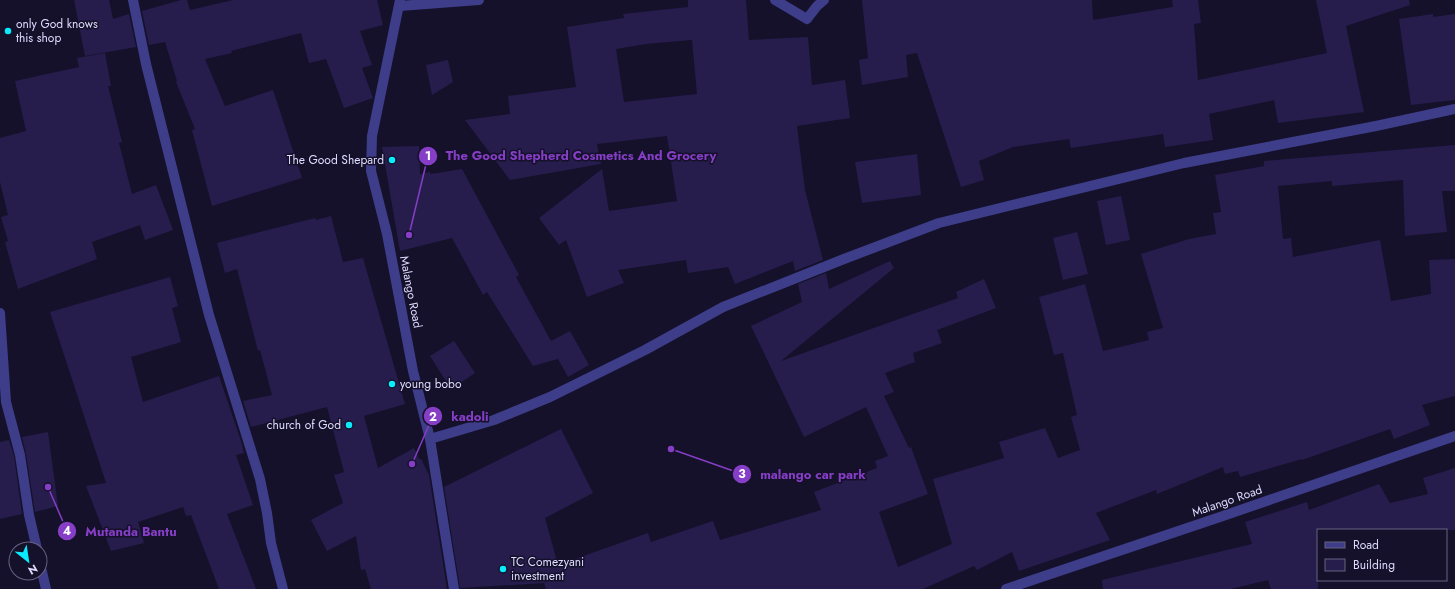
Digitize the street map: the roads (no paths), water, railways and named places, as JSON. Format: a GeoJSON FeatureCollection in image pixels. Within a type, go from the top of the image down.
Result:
{"type":"FeatureCollection","features":[{"type":"Feature","properties":{"kind":"street"},"geometry":{"type":"LineString","coordinates":[[133,0],[146,64],[209,315],[260,479],[271,543],[283,589]]}},
{"type":"Feature","properties":{"kind":"street"},"geometry":{"type":"LineString","coordinates":[[400,3],[479,0]]}},
{"type":"Feature","properties":{"kind":"street"},"geometry":{"type":"LineString","coordinates":[[775,0],[807,19],[817,6],[824,0]]}},
{"type":"Feature","properties":{"kind":"street","name":"Malango Road"},"geometry":{"type":"LineString","coordinates":[[400,3],[372,136],[371,171],[387,234],[413,371],[430,439],[454,589]]}},
{"type":"Feature","properties":{"kind":"street"},"geometry":{"type":"LineString","coordinates":[[430,439],[494,420],[550,396],[645,350],[723,307],[938,223],[1184,163],[1455,110]]}},
{"type":"Feature","properties":{"kind":"street"},"geometry":{"type":"LineString","coordinates":[[0,312],[3,403],[20,455],[29,515],[35,541]]}},
{"type":"Feature","properties":{"kind":"street","name":"Malango Road"},"geometry":{"type":"LineString","coordinates":[[1006,589],[1455,436]]}},
{"type":"Feature","properties":{"kind":"place","name":"only God knows this shop"},"geometry":{"type":"Point","coordinates":[8,31]}},
{"type":"Feature","properties":{"kind":"place","name":"The Good Shepard"},"geometry":{"type":"Point","coordinates":[392,160]}},
{"type":"Feature","properties":{"kind":"place","name":"The Good Shepherd Cosmetics And Grocery"},"geometry":{"type":"Point","coordinates":[409,235]}},
{"type":"Feature","properties":{"kind":"place","name":"young bobo"},"geometry":{"type":"Point","coordinates":[392,384]}},
{"type":"Feature","properties":{"kind":"place","name":"church of God"},"geometry":{"type":"Point","coordinates":[349,425]}},
{"type":"Feature","properties":{"kind":"place","name":"malango car park"},"geometry":{"type":"Point","coordinates":[671,449]}},
{"type":"Feature","properties":{"kind":"place","name":"kadoli"},"geometry":{"type":"Point","coordinates":[412,464]}},
{"type":"Feature","properties":{"kind":"place","name":"Mutanda Bantu"},"geometry":{"type":"Point","coordinates":[48,487]}},
{"type":"Feature","properties":{"kind":"place","name":"TC Comezyani investment"},"geometry":{"type":"Point","coordinates":[503,569]}}]}
